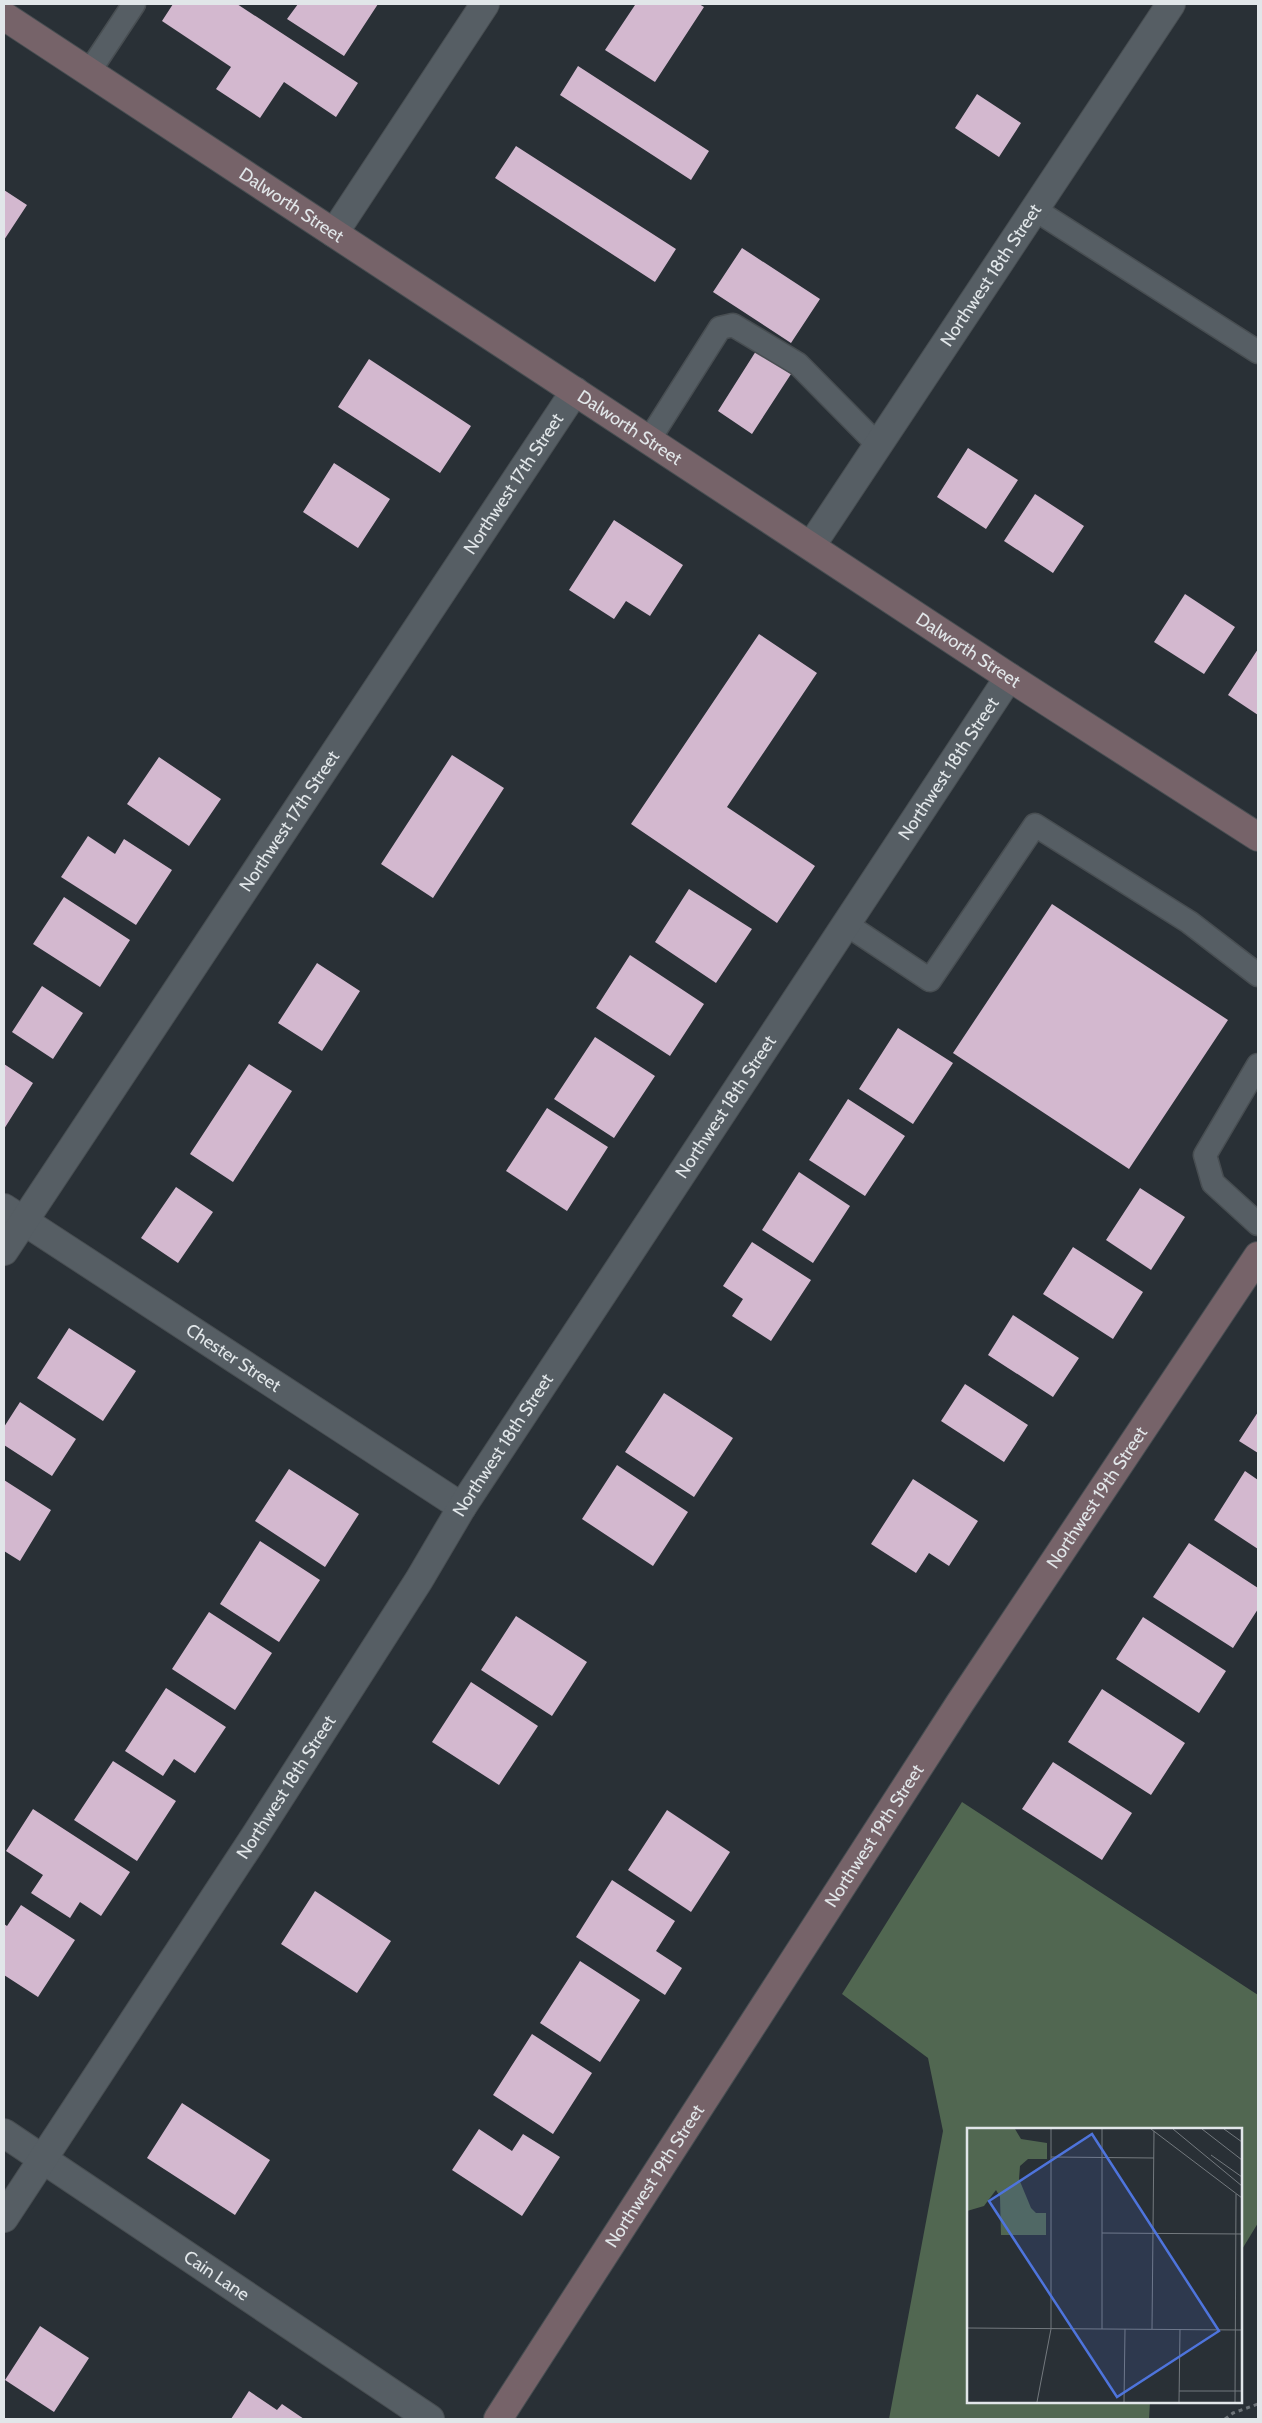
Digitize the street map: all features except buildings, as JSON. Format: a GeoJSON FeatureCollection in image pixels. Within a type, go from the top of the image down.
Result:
{"type":"FeatureCollection","features":[{"type":"Feature","properties":{"kind":"street"},"geometry":{"type":"LineString","coordinates":[[334,233],[485,4]]}},
{"type":"Feature","properties":{"kind":"street","name":"Northwest 18th Street"},"geometry":{"type":"LineString","coordinates":[[811,546],[1171,4]]}},
{"type":"Feature","properties":{"kind":"street","name":"Dalworth Street"},"geometry":{"type":"LineString","coordinates":[[4,16],[1009,677],[1258,837]]}},
{"type":"Feature","properties":{"kind":"street","name":"Northwest 17th Street"},"geometry":{"type":"LineString","coordinates":[[4,1250],[14,1214],[575,391]]}},
{"type":"Feature","properties":{"kind":"street","name":"Northwest 18th Street"},"geometry":{"type":"LineString","coordinates":[[4,2218],[257,1833],[419,1580],[462,1507],[1009,677]]}},
{"type":"Feature","properties":{"kind":"street","name":"Chester Street"},"geometry":{"type":"LineString","coordinates":[[14,1214],[462,1507]]}},
{"type":"Feature","properties":{"kind":"street","name":"Northwest 19th Street"},"geometry":{"type":"LineString","coordinates":[[498,2419],[960,1703],[1258,1256]]}},
{"type":"Feature","properties":{"kind":"street","name":"Cain Lane"},"geometry":{"type":"LineString","coordinates":[[4,2133],[430,2419]]}},
{"type":"Feature","properties":{"kind":"lane"},"geometry":{"type":"LineString","coordinates":[[89,72],[134,4]]}},
{"type":"Feature","properties":{"kind":"lane"},"geometry":{"type":"LineString","coordinates":[[1034,208],[1258,352]]}},
{"type":"Feature","properties":{"kind":"lane"},"geometry":{"type":"LineString","coordinates":[[649,440],[720,328],[733,325],[798,364],[878,445]]}},
{"type":"Feature","properties":{"kind":"lane"},"geometry":{"type":"LineString","coordinates":[[846,924],[930,980],[1034,825],[1189,922],[1258,975]]}},
{"type":"Feature","properties":{"kind":"lane"},"geometry":{"type":"LineString","coordinates":[[1258,1065],[1205,1155],[1213,1184],[1258,1224]]}},
{"type":"Feature","properties":{"kind":"path"},"geometry":{"type":"LineString","coordinates":[[1225,2419],[1233,2413],[1258,2404]]}},
{"type":"Feature","properties":{"kind":"green space"},"geometry":{"type":"Polygon","coordinates":[[[962,1802],[1258,1995],[1258,2223],[1242,2249],[1242,2128],[967,2128],[967,2403],[1150,2403],[1149,2419],[889,2419],[943,2131],[928,2058],[842,1994],[962,1802]]]}}]}
